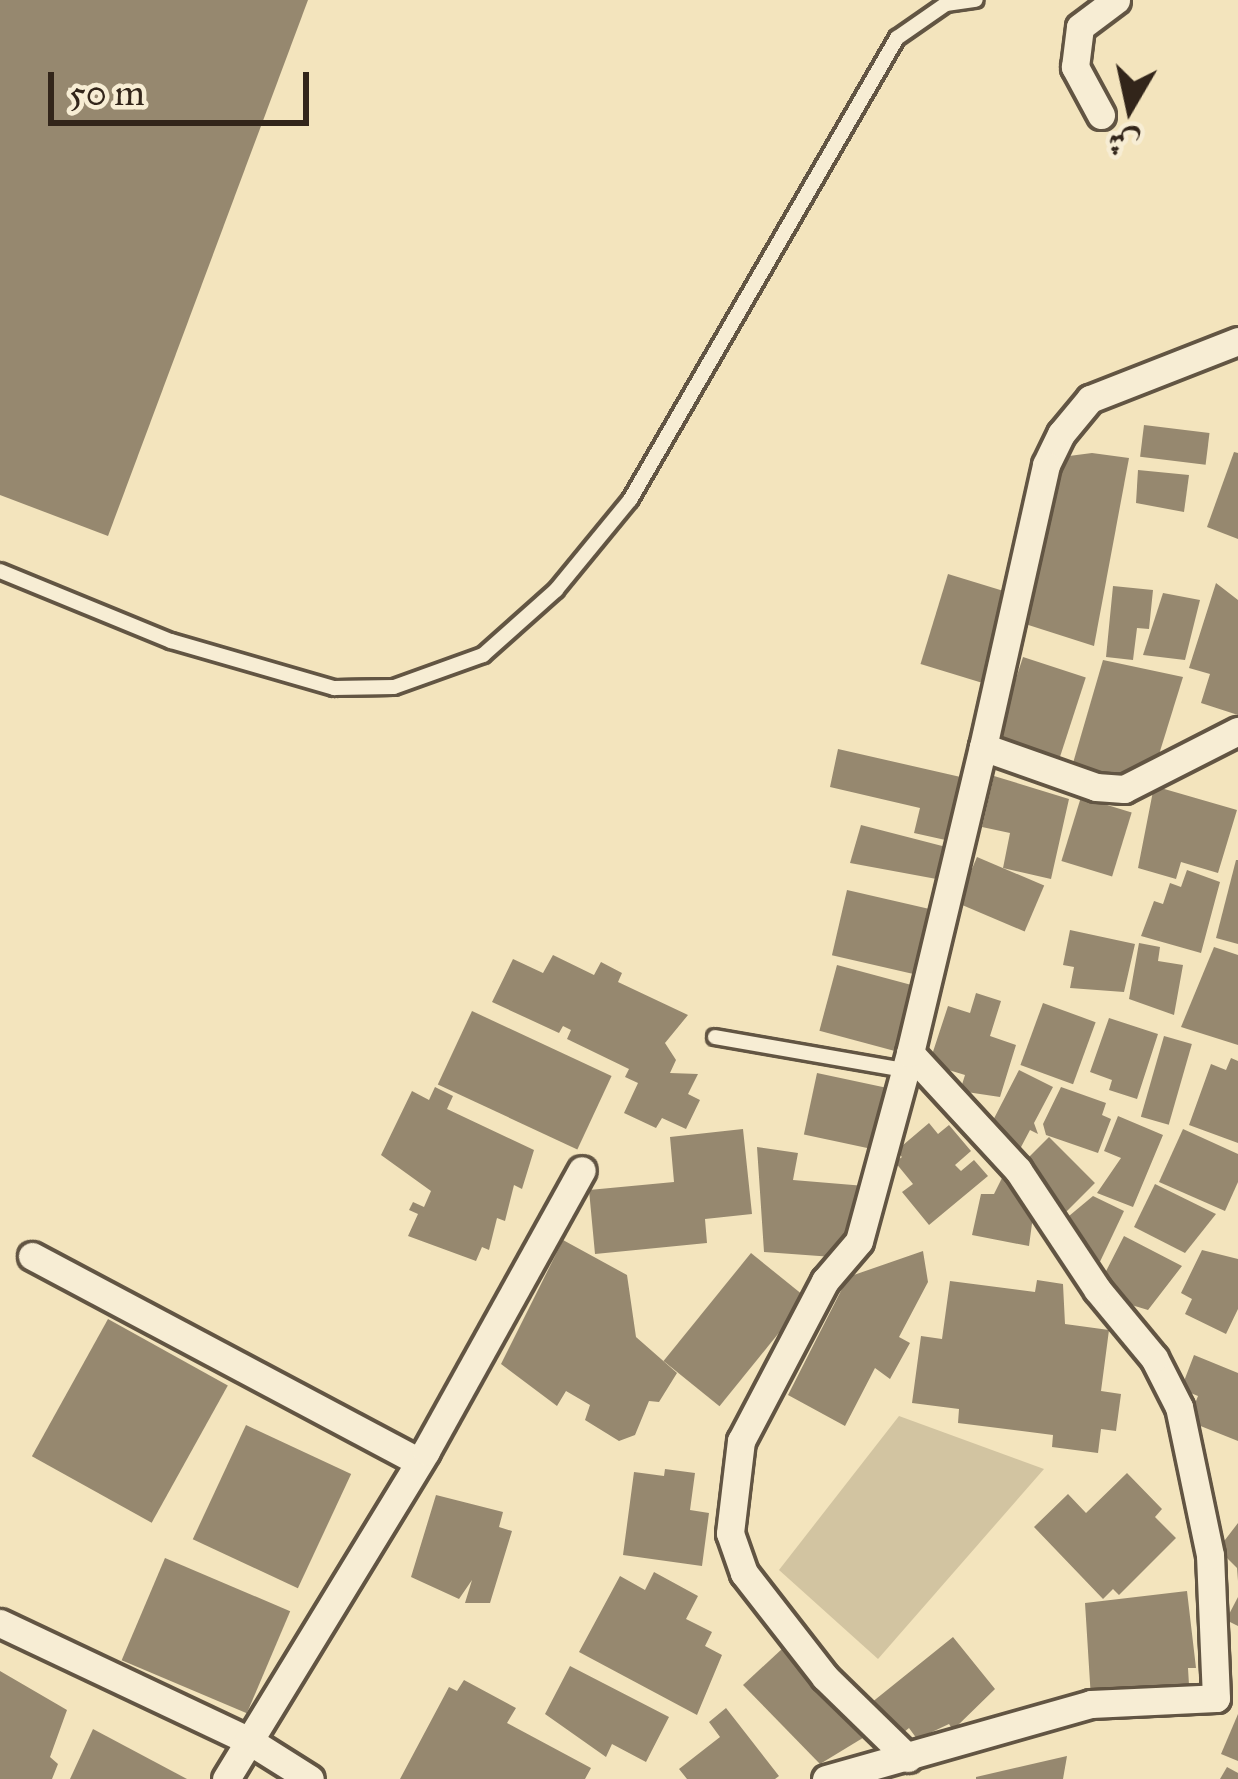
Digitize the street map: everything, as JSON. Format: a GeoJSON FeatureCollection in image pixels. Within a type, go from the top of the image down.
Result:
{"type":"FeatureCollection","features":[{"type":"Feature","properties":{"kind":"street"},"geometry":{"type":"LineString","coordinates":[[1101,115],[1075,67],[1079,27],[1116,0]]}},
{"type":"Feature","properties":{"kind":"street"},"geometry":{"type":"LineString","coordinates":[[908,1758],[825,1677],[745,1573],[730,1533],[741,1441],[825,1281],[853,1257],[907,1062],[1046,465],[1061,434],[1090,399],[1238,341]]}},
{"type":"Feature","properties":{"kind":"street"},"geometry":{"type":"LineString","coordinates":[[983,747],[1096,788],[1124,789],[1238,731]]}},
{"type":"Feature","properties":{"kind":"street"},"geometry":{"type":"LineString","coordinates":[[826,1779],[1091,1704],[1227,1701],[1210,1555],[1179,1407],[1154,1358],[1097,1289],[1018,1170],[907,1062]]}},
{"type":"Feature","properties":{"kind":"street"},"geometry":{"type":"LineString","coordinates":[[226,1779],[419,1462],[582,1170]]}},
{"type":"Feature","properties":{"kind":"street"},"geometry":{"type":"LineString","coordinates":[[32,1256],[419,1462]]}},
{"type":"Feature","properties":{"kind":"street"},"geometry":{"type":"LineString","coordinates":[[0,1623],[248,1740],[310,1779]]}},
{"type":"Feature","properties":{"kind":"lane"},"geometry":{"type":"LineString","coordinates":[[0,571],[171,641],[334,688],[394,687],[483,655],[556,590],[630,500],[897,38],[946,4],[976,0]]}},
{"type":"Feature","properties":{"kind":"lane"},"geometry":{"type":"LineString","coordinates":[[715,1037],[907,1062]]}},
{"type":"Feature","properties":{"kind":"shaded area"},"geometry":{"type":"Polygon","coordinates":[[[899,1416],[1044,1469],[878,1659],[779,1570],[899,1416]]]}},
{"type":"Feature","properties":{"kind":"building"},"geometry":{"type":"Polygon","coordinates":[[[0,0],[308,0],[108,536],[0,495],[0,0]]]}},
{"type":"Feature","properties":{"kind":"building"},"geometry":{"type":"Polygon","coordinates":[[[1144,425],[1210,433],[1206,465],[1140,457],[1144,425]]]}},
{"type":"Feature","properties":{"kind":"building"},"geometry":{"type":"Polygon","coordinates":[[[1234,452],[1238,453],[1238,539],[1207,527],[1234,452]]]}},
{"type":"Feature","properties":{"kind":"building"},"geometry":{"type":"Polygon","coordinates":[[[1092,453],[1129,458],[1094,646],[1019,622],[1052,478],[1069,456],[1092,453]]]}},
{"type":"Feature","properties":{"kind":"building"},"geometry":{"type":"Polygon","coordinates":[[[1138,470],[1189,475],[1184,512],[1136,503],[1138,470]]]}},
{"type":"Feature","properties":{"kind":"building"},"geometry":{"type":"Polygon","coordinates":[[[948,574],[1010,593],[983,683],[921,664],[948,574]]]}},
{"type":"Feature","properties":{"kind":"building"},"geometry":{"type":"Polygon","coordinates":[[[1216,583],[1238,600],[1238,715],[1201,703],[1210,674],[1189,668],[1216,583]]]}},
{"type":"Feature","properties":{"kind":"building"},"geometry":{"type":"Polygon","coordinates":[[[1113,586],[1153,590],[1149,629],[1137,628],[1133,660],[1106,657],[1113,586]]]}},
{"type":"Feature","properties":{"kind":"building"},"geometry":{"type":"Polygon","coordinates":[[[1163,593],[1200,600],[1185,660],[1143,655],[1163,593]]]}},
{"type":"Feature","properties":{"kind":"building"},"geometry":{"type":"Polygon","coordinates":[[[1023,657],[1086,677],[1059,760],[996,740],[1023,657]]]}},
{"type":"Feature","properties":{"kind":"building"},"geometry":{"type":"Polygon","coordinates":[[[1103,660],[1183,677],[1157,761],[1120,778],[1071,770],[1103,660]]]}},
{"type":"Feature","properties":{"kind":"building"},"geometry":{"type":"Polygon","coordinates":[[[838,749],[965,778],[950,841],[914,833],[920,808],[830,787],[838,749]]]}},
{"type":"Feature","properties":{"kind":"building"},"geometry":{"type":"Polygon","coordinates":[[[994,776],[1069,799],[1051,879],[1003,868],[1010,833],[982,827],[994,776]]]}},
{"type":"Feature","properties":{"kind":"building"},"geometry":{"type":"Polygon","coordinates":[[[1154,786],[1237,810],[1218,873],[1181,862],[1176,879],[1138,868],[1154,786]]]}},
{"type":"Feature","properties":{"kind":"building"},"geometry":{"type":"Polygon","coordinates":[[[1081,797],[1132,812],[1112,877],[1061,861],[1081,797]]]}},
{"type":"Feature","properties":{"kind":"building"},"geometry":{"type":"Polygon","coordinates":[[[861,825],[950,848],[942,880],[850,863],[861,825]]]}},
{"type":"Feature","properties":{"kind":"building"},"geometry":{"type":"Polygon","coordinates":[[[977,857],[1044,886],[1025,932],[957,903],[977,857]]]}},
{"type":"Feature","properties":{"kind":"building"},"geometry":{"type":"Polygon","coordinates":[[[1238,860],[1238,944],[1216,938],[1238,860]]]}},
{"type":"Feature","properties":{"kind":"building"},"geometry":{"type":"Polygon","coordinates":[[[1187,870],[1220,882],[1201,953],[1141,936],[1154,901],[1163,904],[1170,883],[1181,887],[1187,870]]]}},
{"type":"Feature","properties":{"kind":"building"},"geometry":{"type":"Polygon","coordinates":[[[847,890],[932,910],[917,975],[832,955],[847,890]]]}},
{"type":"Feature","properties":{"kind":"building"},"geometry":{"type":"Polygon","coordinates":[[[1070,930],[1135,944],[1124,992],[1070,988],[1074,967],[1063,965],[1070,930]]]}},
{"type":"Feature","properties":{"kind":"building"},"geometry":{"type":"Polygon","coordinates":[[[1139,943],[1160,947],[1158,961],[1183,965],[1174,1015],[1129,999],[1139,943]]]}},
{"type":"Feature","properties":{"kind":"building"},"geometry":{"type":"Polygon","coordinates":[[[1214,947],[1238,955],[1238,1045],[1181,1027],[1214,947]]]}},
{"type":"Feature","properties":{"kind":"building"},"geometry":{"type":"Polygon","coordinates":[[[553,955],[594,975],[601,962],[622,973],[618,982],[688,1015],[665,1043],[676,1060],[670,1073],[698,1074],[688,1094],[700,1100],[686,1129],[662,1118],[656,1128],[624,1113],[638,1083],[625,1077],[629,1069],[567,1039],[571,1030],[563,1026],[559,1033],[492,1002],[513,959],[543,973],[553,955]]]}},
{"type":"Feature","properties":{"kind":"building"},"geometry":{"type":"Polygon","coordinates":[[[837,965],[915,986],[898,1052],[819,1031],[837,965]]]}},
{"type":"Feature","properties":{"kind":"building"},"geometry":{"type":"Polygon","coordinates":[[[976,993],[1001,1001],[990,1036],[1016,1045],[1000,1097],[960,1091],[965,1075],[929,1064],[948,1006],[970,1013],[976,993]]]}},
{"type":"Feature","properties":{"kind":"building"},"geometry":{"type":"Polygon","coordinates":[[[1043,1003],[1096,1022],[1073,1084],[1020,1065],[1043,1003]]]}},
{"type":"Feature","properties":{"kind":"building"},"geometry":{"type":"Polygon","coordinates":[[[472,1011],[612,1076],[577,1149],[438,1084],[472,1011]]]}},
{"type":"Feature","properties":{"kind":"building"},"geometry":{"type":"Polygon","coordinates":[[[1109,1018],[1158,1034],[1137,1099],[1109,1090],[1112,1080],[1090,1072],[1109,1018]]]}},
{"type":"Feature","properties":{"kind":"building"},"geometry":{"type":"Polygon","coordinates":[[[1164,1036],[1192,1044],[1169,1125],[1141,1117],[1164,1036]]]}},
{"type":"Feature","properties":{"kind":"building"},"geometry":{"type":"Polygon","coordinates":[[[1231,1058],[1238,1061],[1238,1143],[1189,1125],[1211,1064],[1226,1070],[1231,1058]]]}},
{"type":"Feature","properties":{"kind":"building"},"geometry":{"type":"Polygon","coordinates":[[[1019,1070],[1053,1087],[1034,1123],[1038,1134],[1030,1130],[1020,1149],[987,1132],[1019,1070]]]}},
{"type":"Feature","properties":{"kind":"building"},"geometry":{"type":"Polygon","coordinates":[[[817,1073],[887,1088],[874,1150],[804,1135],[817,1073]]]}},
{"type":"Feature","properties":{"kind":"building"},"geometry":{"type":"Polygon","coordinates":[[[435,1087],[453,1096],[447,1109],[534,1150],[522,1189],[514,1185],[505,1221],[497,1218],[489,1250],[482,1247],[476,1261],[408,1236],[418,1214],[409,1210],[413,1202],[424,1207],[431,1191],[381,1155],[412,1091],[429,1100],[435,1087]]]}},
{"type":"Feature","properties":{"kind":"building"},"geometry":{"type":"Polygon","coordinates":[[[1061,1087],[1106,1103],[1102,1115],[1111,1119],[1098,1153],[1046,1135],[1043,1124],[1061,1087]]]}},
{"type":"Feature","properties":{"kind":"building"},"geometry":{"type":"Polygon","coordinates":[[[1118,1116],[1163,1135],[1133,1207],[1097,1193],[1121,1158],[1104,1151],[1118,1116]]]}},
{"type":"Feature","properties":{"kind":"building"},"geometry":{"type":"Polygon","coordinates":[[[929,1123],[938,1134],[949,1125],[971,1151],[955,1165],[961,1171],[974,1160],[988,1176],[929,1225],[902,1192],[913,1184],[895,1162],[902,1157],[896,1151],[929,1123]]]}},
{"type":"Feature","properties":{"kind":"building"},"geometry":{"type":"Polygon","coordinates":[[[743,1129],[752,1214],[705,1219],[707,1243],[595,1254],[589,1190],[674,1182],[670,1137],[743,1129]]]}},
{"type":"Feature","properties":{"kind":"building"},"geometry":{"type":"Polygon","coordinates":[[[1183,1129],[1238,1154],[1238,1182],[1225,1211],[1159,1182],[1183,1129]]]}},
{"type":"Feature","properties":{"kind":"building"},"geometry":{"type":"Polygon","coordinates":[[[1049,1137],[1095,1183],[1065,1213],[1019,1167],[1049,1137]]]}},
{"type":"Feature","properties":{"kind":"building"},"geometry":{"type":"Polygon","coordinates":[[[757,1147],[798,1153],[793,1180],[865,1186],[847,1258],[764,1252],[757,1147]]]}},
{"type":"Feature","properties":{"kind":"building"},"geometry":{"type":"Polygon","coordinates":[[[1002,1178],[1018,1180],[1035,1201],[1029,1246],[972,1235],[981,1194],[994,1194],[1002,1178]]]}},
{"type":"Feature","properties":{"kind":"building"},"geometry":{"type":"Polygon","coordinates":[[[1155,1184],[1216,1214],[1185,1253],[1134,1227],[1155,1184]]]}},
{"type":"Feature","properties":{"kind":"building"},"geometry":{"type":"Polygon","coordinates":[[[1093,1196],[1124,1211],[1097,1268],[1063,1221],[1093,1196]]]}},
{"type":"Feature","properties":{"kind":"building"},"geometry":{"type":"Polygon","coordinates":[[[1124,1236],[1182,1266],[1148,1310],[1115,1300],[1119,1293],[1100,1283],[1124,1236]]]}},
{"type":"Feature","properties":{"kind":"building"},"geometry":{"type":"Polygon","coordinates":[[[563,1240],[627,1275],[636,1337],[677,1373],[659,1402],[649,1401],[635,1435],[619,1441],[585,1420],[590,1405],[566,1391],[557,1406],[501,1364],[563,1240]]]}},
{"type":"Feature","properties":{"kind":"building"},"geometry":{"type":"Polygon","coordinates":[[[1202,1250],[1238,1259],[1238,1309],[1226,1334],[1185,1314],[1192,1299],[1181,1293],[1202,1250]]]}},
{"type":"Feature","properties":{"kind":"building"},"geometry":{"type":"Polygon","coordinates":[[[923,1251],[928,1282],[899,1337],[910,1343],[890,1379],[875,1368],[845,1426],[788,1395],[848,1277],[923,1251]]]}},
{"type":"Feature","properties":{"kind":"building"},"geometry":{"type":"Polygon","coordinates":[[[751,1253],[807,1298],[719,1406],[664,1361],[751,1253]]]}},
{"type":"Feature","properties":{"kind":"building"},"geometry":{"type":"Polygon","coordinates":[[[1037,1280],[1063,1284],[1065,1324],[1109,1330],[1101,1391],[1121,1394],[1116,1431],[1101,1429],[1098,1453],[1052,1447],[1053,1435],[958,1423],[959,1409],[912,1403],[921,1336],[942,1339],[950,1281],[1035,1292],[1037,1280]]]}},
{"type":"Feature","properties":{"kind":"building"},"geometry":{"type":"Polygon","coordinates":[[[108,1319],[228,1385],[152,1523],[32,1456],[108,1319]]]}},
{"type":"Feature","properties":{"kind":"building"},"geometry":{"type":"Polygon","coordinates":[[[1194,1355],[1238,1373],[1238,1441],[1188,1421],[1198,1396],[1181,1389],[1194,1355]]]}},
{"type":"Feature","properties":{"kind":"building"},"geometry":{"type":"Polygon","coordinates":[[[246,1425],[351,1474],[298,1588],[193,1539],[246,1425]]]}},
{"type":"Feature","properties":{"kind":"building"},"geometry":{"type":"Polygon","coordinates":[[[665,1469],[695,1473],[690,1510],[709,1513],[702,1566],[623,1555],[634,1472],[664,1476],[665,1469]]]}},
{"type":"Feature","properties":{"kind":"building"},"geometry":{"type":"Polygon","coordinates":[[[1127,1473],[1162,1509],[1155,1517],[1176,1538],[1119,1595],[1113,1589],[1103,1599],[1034,1527],[1068,1494],[1086,1513],[1127,1473]]]}},
{"type":"Feature","properties":{"kind":"building"},"geometry":{"type":"Polygon","coordinates":[[[436,1495],[503,1512],[499,1527],[512,1531],[490,1603],[465,1603],[472,1580],[459,1599],[411,1577],[436,1495]]]}},
{"type":"Feature","properties":{"kind":"building"},"geometry":{"type":"Polygon","coordinates":[[[1238,1523],[1238,1581],[1237,1568],[1218,1549],[1238,1523]]]}},
{"type":"Feature","properties":{"kind":"building"},"geometry":{"type":"Polygon","coordinates":[[[165,1558],[290,1611],[247,1713],[122,1660],[165,1558]]]}},
{"type":"Feature","properties":{"kind":"building"},"geometry":{"type":"Polygon","coordinates":[[[654,1572],[698,1596],[686,1619],[712,1632],[705,1646],[722,1655],[697,1715],[579,1652],[620,1576],[645,1590],[654,1572]]]}},
{"type":"Feature","properties":{"kind":"building"},"geometry":{"type":"Polygon","coordinates":[[[1187,1591],[1196,1668],[1188,1668],[1189,1685],[1167,1686],[1167,1695],[1091,1699],[1085,1603],[1187,1591]]]}},
{"type":"Feature","properties":{"kind":"building"},"geometry":{"type":"Polygon","coordinates":[[[1238,1597],[1238,1626],[1226,1620],[1238,1597]]]}},
{"type":"Feature","properties":{"kind":"building"},"geometry":{"type":"Polygon","coordinates":[[[953,1637],[995,1689],[953,1730],[949,1724],[917,1739],[909,1728],[898,1737],[871,1703],[953,1637]]]}},
{"type":"Feature","properties":{"kind":"building"},"geometry":{"type":"Polygon","coordinates":[[[783,1648],[871,1733],[820,1764],[743,1685],[783,1648]]]}},
{"type":"Feature","properties":{"kind":"building"},"geometry":{"type":"Polygon","coordinates":[[[570,1666],[669,1717],[646,1762],[612,1744],[606,1757],[545,1714],[570,1666]]]}},
{"type":"Feature","properties":{"kind":"building"},"geometry":{"type":"Polygon","coordinates":[[[0,1671],[67,1710],[50,1757],[58,1764],[52,1779],[0,1779],[0,1671]]]}},
{"type":"Feature","properties":{"kind":"building"},"geometry":{"type":"Polygon","coordinates":[[[464,1680],[516,1708],[507,1723],[591,1768],[585,1779],[400,1779],[449,1687],[457,1691],[464,1680]]]}},
{"type":"Feature","properties":{"kind":"building"},"geometry":{"type":"Polygon","coordinates":[[[726,1708],[779,1776],[775,1779],[687,1779],[679,1769],[720,1737],[709,1722],[726,1708]]]}},
{"type":"Feature","properties":{"kind":"building"},"geometry":{"type":"Polygon","coordinates":[[[1238,1714],[1238,1761],[1221,1754],[1238,1714]]]}},
{"type":"Feature","properties":{"kind":"building"},"geometry":{"type":"Polygon","coordinates":[[[93,1729],[187,1779],[70,1779],[93,1729]]]}},
{"type":"Feature","properties":{"kind":"building"},"geometry":{"type":"Polygon","coordinates":[[[1067,1756],[1063,1779],[976,1779],[976,1777],[1067,1756]]]}},
{"type":"Feature","properties":{"kind":"building"},"geometry":{"type":"Polygon","coordinates":[[[1227,1767],[1238,1773],[1238,1779],[1220,1779],[1227,1767]]]}}]}
